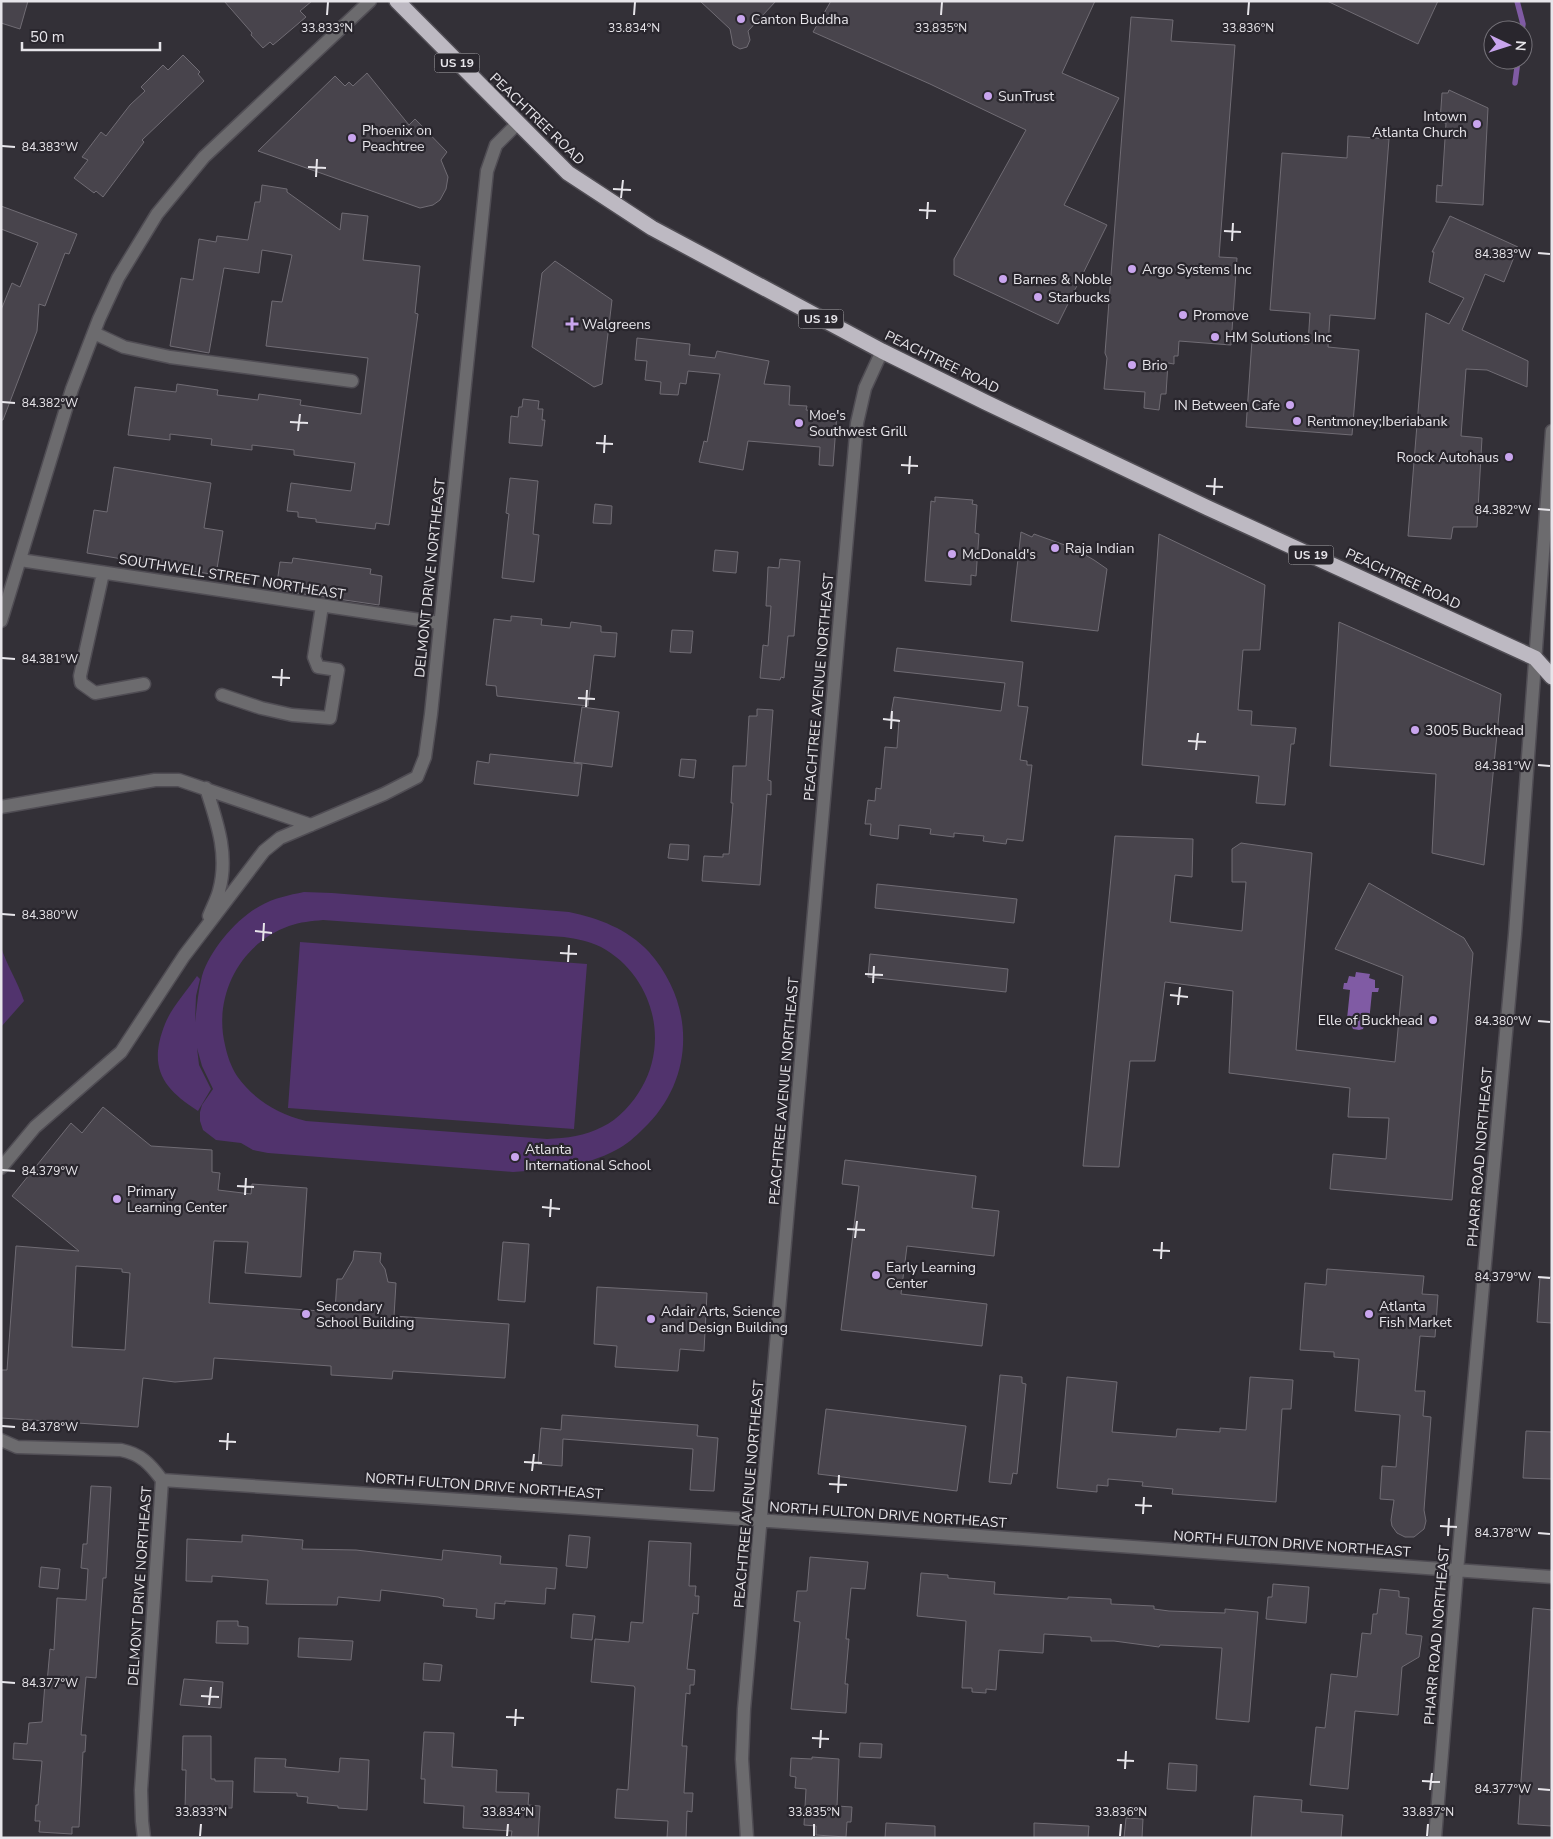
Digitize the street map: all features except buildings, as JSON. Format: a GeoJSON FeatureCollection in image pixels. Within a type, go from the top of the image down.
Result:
{"type":"FeatureCollection","features":[{"type":"Feature","properties":{"kind":"highway","name":"PEACHTREE ROAD"},"geometry":{"type":"LineString","coordinates":[[397,1],[517,124],[568,173],[652,228],[882,351],[985,402],[1208,508],[1535,658]]}},
{"type":"Feature","properties":{"kind":"highway","name":"US 19"},"geometry":{"type":"LineString","coordinates":[[1535,658],[1552,658]]}},
{"type":"Feature","properties":{"kind":"highway","name":"US 19"},"geometry":{"type":"LineString","coordinates":[[1535,658],[1552,677]]}},
{"type":"Feature","properties":{"kind":"street"},"geometry":{"type":"LineString","coordinates":[[1,621],[72,390],[118,278],[157,214],[204,157],[370,1]]}},
{"type":"Feature","properties":{"kind":"street","name":"DELMONT DRIVE NORTHEAST"},"geometry":{"type":"LineString","coordinates":[[1,1168],[35,1127],[121,1052],[184,956],[264,851],[280,838],[384,794],[418,777],[425,757],[487,171],[496,145],[517,124]]}},
{"type":"Feature","properties":{"kind":"street"},"geometry":{"type":"LineString","coordinates":[[94,333],[124,347],[170,358],[352,381]]}},
{"type":"Feature","properties":{"kind":"street","name":"PEACHTREE AVENUE NORTHEAST"},"geometry":{"type":"LineString","coordinates":[[747,1838],[742,1760],[744,1709],[857,423],[865,388],[882,351]]}},
{"type":"Feature","properties":{"kind":"street","name":"PHARR ROAD NORTHEAST"},"geometry":{"type":"LineString","coordinates":[[1435,1838],[1457,1571],[1515,934],[1552,430]]}},
{"type":"Feature","properties":{"kind":"street","name":"SOUTHWELL STREET NORTHEAST"},"geometry":{"type":"LineString","coordinates":[[20,560],[440,623]]}},
{"type":"Feature","properties":{"kind":"street"},"geometry":{"type":"LineString","coordinates":[[103,573],[80,676],[81,683],[96,693],[144,684]]}},
{"type":"Feature","properties":{"kind":"street"},"geometry":{"type":"LineString","coordinates":[[222,695],[261,708],[292,715],[330,718],[338,670],[318,667],[314,657],[322,606]]}},
{"type":"Feature","properties":{"kind":"street"},"geometry":{"type":"LineString","coordinates":[[1,808],[155,780],[180,780],[311,825]]}},
{"type":"Feature","properties":{"kind":"street","name":"DELMONT DRIVE NORTHEAST"},"geometry":{"type":"LineString","coordinates":[[206,788],[220,832],[223,861],[219,891],[206,928]]}},
{"type":"Feature","properties":{"kind":"street","name":"DELMONT DRIVE NORTHEAST"},"geometry":{"type":"LineString","coordinates":[[1,1440],[17,1447],[121,1450],[134,1453],[152,1465],[162,1480],[141,1790],[144,1838]]}},
{"type":"Feature","properties":{"kind":"street","name":"NORTH FULTON DRIVE NORTHEAST"},"geometry":{"type":"LineString","coordinates":[[162,1480],[762,1520],[1552,1577]]}},
{"type":"Feature","properties":{"kind":"shaded area"},"geometry":{"type":"Polygon","coordinates":[[[304,892],[569,912],[602,921],[632,937],[649,952],[664,973],[675,995],[681,1018],[683,1042],[680,1065],[672,1088],[660,1110],[634,1138],[604,1156],[579,1164],[513,1172],[268,1153],[253,1150],[241,1143],[216,1140],[203,1130],[200,1121],[202,1105],[213,1089],[202,1066],[197,1048],[199,1065],[211,1089],[198,1111],[175,1094],[167,1085],[162,1075],[158,1064],[158,1052],[167,1018],[197,976],[200,979],[196,996],[195,1022],[202,976],[206,966],[211,956],[233,927],[265,903],[304,892]],[[323,920],[289,926],[272,934],[244,958],[227,990],[222,1026],[225,1045],[233,1069],[244,1085],[267,1105],[306,1121],[547,1139],[589,1133],[614,1120],[630,1105],[642,1087],[650,1068],[655,1028],[651,1009],[643,990],[632,973],[618,959],[601,947],[564,937],[323,920]]]}},
{"type":"Feature","properties":{"kind":"shaded area"},"geometry":{"type":"Polygon","coordinates":[[[300,942],[587,964],[574,1129],[288,1108],[300,942]]]}},
{"type":"Feature","properties":{"kind":"shaded area"},"geometry":{"type":"Polygon","coordinates":[[[1,947],[24,1001],[1,1027],[1,947]]]}},
{"type":"Feature","properties":{"kind":"shaded area"},"geometry":{"type":"Polygon","coordinates":[[[1356,972],[1370,974],[1369,978],[1375,980],[1375,988],[1379,988],[1378,992],[1372,992],[1369,1022],[1365,1022],[1363,1029],[1359,1030],[1353,1029],[1347,1019],[1350,990],[1343,989],[1344,983],[1347,983],[1349,976],[1355,977],[1356,972]]]}},
{"type":"Feature","properties":{"kind":"waterway"},"geometry":{"type":"LineString","coordinates":[[1517,1],[1522,20]]}},
{"type":"Feature","properties":{"kind":"waterway"},"geometry":{"type":"LineString","coordinates":[[1515,83],[1517,70]]}},
{"type":"Feature","properties":{"kind":"place","name":"Canton Buddha"},"geometry":{"type":"Point","coordinates":[741,19]}},
{"type":"Feature","properties":{"kind":"place","name":"SunTrust"},"geometry":{"type":"Point","coordinates":[988,96]}},
{"type":"Feature","properties":{"kind":"place","name":"Intown Atlanta Church"},"geometry":{"type":"Point","coordinates":[1477,124]}},
{"type":"Feature","properties":{"kind":"place","name":"Phoenix on Peachtree"},"geometry":{"type":"Point","coordinates":[352,138]}},
{"type":"Feature","properties":{"kind":"place","name":"Argo Systems Inc"},"geometry":{"type":"Point","coordinates":[1132,269]}},
{"type":"Feature","properties":{"kind":"place","name":"Barnes & Noble"},"geometry":{"type":"Point","coordinates":[1003,279]}},
{"type":"Feature","properties":{"kind":"place","name":"Starbucks"},"geometry":{"type":"Point","coordinates":[1038,297]}},
{"type":"Feature","properties":{"kind":"place","name":"Promove"},"geometry":{"type":"Point","coordinates":[1183,315]}},
{"type":"Feature","properties":{"kind":"place","name":"Walgreens"},"geometry":{"type":"Point","coordinates":[572,324]}},
{"type":"Feature","properties":{"kind":"place","name":"HM Solutions Inc"},"geometry":{"type":"Point","coordinates":[1215,337]}},
{"type":"Feature","properties":{"kind":"place","name":"Brio"},"geometry":{"type":"Point","coordinates":[1132,365]}},
{"type":"Feature","properties":{"kind":"place","name":"IN Between Cafe"},"geometry":{"type":"Point","coordinates":[1290,405]}},
{"type":"Feature","properties":{"kind":"place","name":"Rentmoney;Iberiabank"},"geometry":{"type":"Point","coordinates":[1297,421]}},
{"type":"Feature","properties":{"kind":"place","name":"Moe's Southwest Grill"},"geometry":{"type":"Point","coordinates":[799,423]}},
{"type":"Feature","properties":{"kind":"place","name":"Roock Autohaus"},"geometry":{"type":"Point","coordinates":[1509,457]}},
{"type":"Feature","properties":{"kind":"place","name":"Raja Indian"},"geometry":{"type":"Point","coordinates":[1055,548]}},
{"type":"Feature","properties":{"kind":"place","name":"McDonald's"},"geometry":{"type":"Point","coordinates":[952,554]}},
{"type":"Feature","properties":{"kind":"place","name":"3005 Buckhead"},"geometry":{"type":"Point","coordinates":[1415,730]}},
{"type":"Feature","properties":{"kind":"place","name":"Elle of Buckhead"},"geometry":{"type":"Point","coordinates":[1433,1020]}},
{"type":"Feature","properties":{"kind":"place","name":"Atlanta International School"},"geometry":{"type":"Point","coordinates":[515,1157]}},
{"type":"Feature","properties":{"kind":"place","name":"Primary Learning Center"},"geometry":{"type":"Point","coordinates":[117,1199]}},
{"type":"Feature","properties":{"kind":"place","name":"Early Learning Center"},"geometry":{"type":"Point","coordinates":[876,1275]}},
{"type":"Feature","properties":{"kind":"place","name":"Secondary School Building"},"geometry":{"type":"Point","coordinates":[306,1314]}},
{"type":"Feature","properties":{"kind":"place","name":"Atlanta Fish Market"},"geometry":{"type":"Point","coordinates":[1369,1314]}},
{"type":"Feature","properties":{"kind":"place","name":"Adair Arts, Science and Design Building"},"geometry":{"type":"Point","coordinates":[651,1319]}}]}
